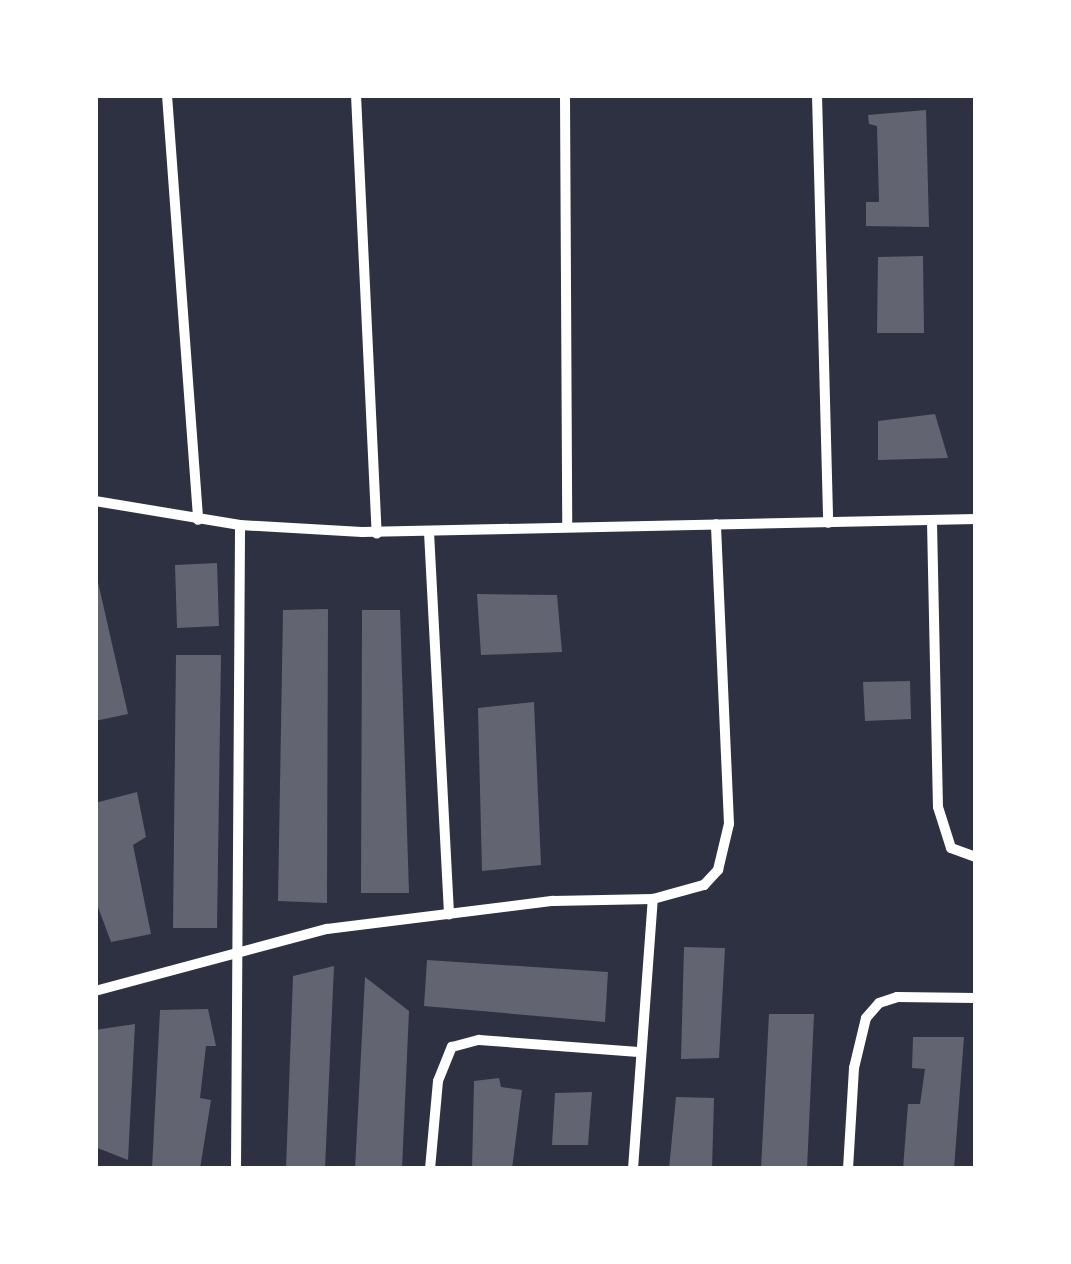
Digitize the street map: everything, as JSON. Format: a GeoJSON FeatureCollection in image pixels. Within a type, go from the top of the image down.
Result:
{"type":"FeatureCollection","features":[{"type":"Feature","properties":{"kind":"street"},"geometry":{"type":"LineString","coordinates":[[167,95],[198,520]]}},
{"type":"Feature","properties":{"kind":"street"},"geometry":{"type":"LineString","coordinates":[[356,95],[377,533]]}},
{"type":"Feature","properties":{"kind":"street"},"geometry":{"type":"LineString","coordinates":[[565,95],[567,524]]}},
{"type":"Feature","properties":{"kind":"street"},"geometry":{"type":"LineString","coordinates":[[817,95],[828,523]]}},
{"type":"Feature","properties":{"kind":"street"},"geometry":{"type":"LineString","coordinates":[[95,501],[198,520],[377,533],[567,524],[976,519]]}},
{"type":"Feature","properties":{"kind":"street"},"geometry":{"type":"LineString","coordinates":[[932,522],[938,807],[951,848],[976,856]]}},
{"type":"Feature","properties":{"kind":"street"},"geometry":{"type":"LineString","coordinates":[[236,1169],[240,524]]}},
{"type":"Feature","properties":{"kind":"street"},"geometry":{"type":"LineString","coordinates":[[95,992],[327,929],[552,902],[653,900],[686,893],[712,878],[729,824],[716,524]]}},
{"type":"Feature","properties":{"kind":"street"},"geometry":{"type":"LineString","coordinates":[[428,532],[449,914]]}},
{"type":"Feature","properties":{"kind":"street"},"geometry":{"type":"LineString","coordinates":[[633,1169],[653,900]]}},
{"type":"Feature","properties":{"kind":"street"},"geometry":{"type":"LineString","coordinates":[[848,1169],[854,1068],[866,1018],[879,1003],[897,997],[976,998]]}},
{"type":"Feature","properties":{"kind":"street"},"geometry":{"type":"LineString","coordinates":[[430,1169],[438,1081],[452,1047],[479,1040],[639,1052]]}},
{"type":"Feature","properties":{"kind":"building"},"geometry":{"type":"Polygon","coordinates":[[[926,110],[929,227],[866,226],[866,202],[879,202],[877,126],[869,124],[868,115],[926,110]]]}},
{"type":"Feature","properties":{"kind":"building"},"geometry":{"type":"Polygon","coordinates":[[[923,256],[924,333],[877,333],[878,257],[923,256]]]}},
{"type":"Feature","properties":{"kind":"building"},"geometry":{"type":"Polygon","coordinates":[[[935,414],[948,458],[878,460],[878,421],[935,414]]]}},
{"type":"Feature","properties":{"kind":"building"},"geometry":{"type":"Polygon","coordinates":[[[217,563],[219,626],[177,628],[175,565],[217,563]]]}},
{"type":"Feature","properties":{"kind":"building"},"geometry":{"type":"Polygon","coordinates":[[[95,569],[128,714],[95,721],[95,569]]]}},
{"type":"Feature","properties":{"kind":"building"},"geometry":{"type":"Polygon","coordinates":[[[477,594],[557,595],[562,652],[481,655],[477,594]]]}},
{"type":"Feature","properties":{"kind":"building"},"geometry":{"type":"Polygon","coordinates":[[[328,609],[327,903],[278,901],[283,610],[328,609]]]}},
{"type":"Feature","properties":{"kind":"building"},"geometry":{"type":"Polygon","coordinates":[[[362,610],[400,610],[409,893],[361,893],[362,610]]]}},
{"type":"Feature","properties":{"kind":"building"},"geometry":{"type":"Polygon","coordinates":[[[176,655],[221,655],[217,928],[173,928],[176,655]]]}},
{"type":"Feature","properties":{"kind":"building"},"geometry":{"type":"Polygon","coordinates":[[[910,681],[911,719],[865,721],[863,682],[910,681]]]}},
{"type":"Feature","properties":{"kind":"building"},"geometry":{"type":"Polygon","coordinates":[[[534,702],[541,865],[482,871],[478,708],[534,702]]]}},
{"type":"Feature","properties":{"kind":"building"},"geometry":{"type":"Polygon","coordinates":[[[137,792],[146,837],[133,845],[151,934],[111,942],[95,899],[95,803],[137,792]]]}},
{"type":"Feature","properties":{"kind":"building"},"geometry":{"type":"Polygon","coordinates":[[[684,947],[725,948],[719,1058],[681,1059],[684,947]]]}},
{"type":"Feature","properties":{"kind":"building"},"geometry":{"type":"Polygon","coordinates":[[[427,960],[608,972],[605,1022],[424,1006],[427,960]]]}},
{"type":"Feature","properties":{"kind":"building"},"geometry":{"type":"Polygon","coordinates":[[[334,966],[325,1169],[286,1169],[293,976],[334,966]]]}},
{"type":"Feature","properties":{"kind":"building"},"geometry":{"type":"Polygon","coordinates":[[[365,977],[409,1011],[402,1169],[355,1169],[365,977]]]}},
{"type":"Feature","properties":{"kind":"building"},"geometry":{"type":"Polygon","coordinates":[[[208,1009],[216,1046],[206,1046],[200,1098],[211,1100],[200,1169],[152,1169],[160,1010],[208,1009]]]}},
{"type":"Feature","properties":{"kind":"building"},"geometry":{"type":"Polygon","coordinates":[[[769,1014],[814,1014],[807,1169],[761,1169],[769,1014]]]}},
{"type":"Feature","properties":{"kind":"building"},"geometry":{"type":"Polygon","coordinates":[[[135,1024],[128,1160],[95,1147],[95,1030],[135,1024]]]}},
{"type":"Feature","properties":{"kind":"building"},"geometry":{"type":"Polygon","coordinates":[[[913,1037],[964,1037],[954,1169],[903,1169],[908,1104],[920,1104],[925,1069],[912,1068],[913,1037]]]}},
{"type":"Feature","properties":{"kind":"building"},"geometry":{"type":"Polygon","coordinates":[[[499,1078],[501,1087],[522,1090],[512,1169],[472,1169],[474,1081],[499,1078]]]}},
{"type":"Feature","properties":{"kind":"building"},"geometry":{"type":"Polygon","coordinates":[[[592,1092],[588,1145],[552,1145],[555,1093],[592,1092]]]}},
{"type":"Feature","properties":{"kind":"building"},"geometry":{"type":"Polygon","coordinates":[[[676,1097],[714,1098],[712,1169],[669,1169],[676,1097]]]}}]}
